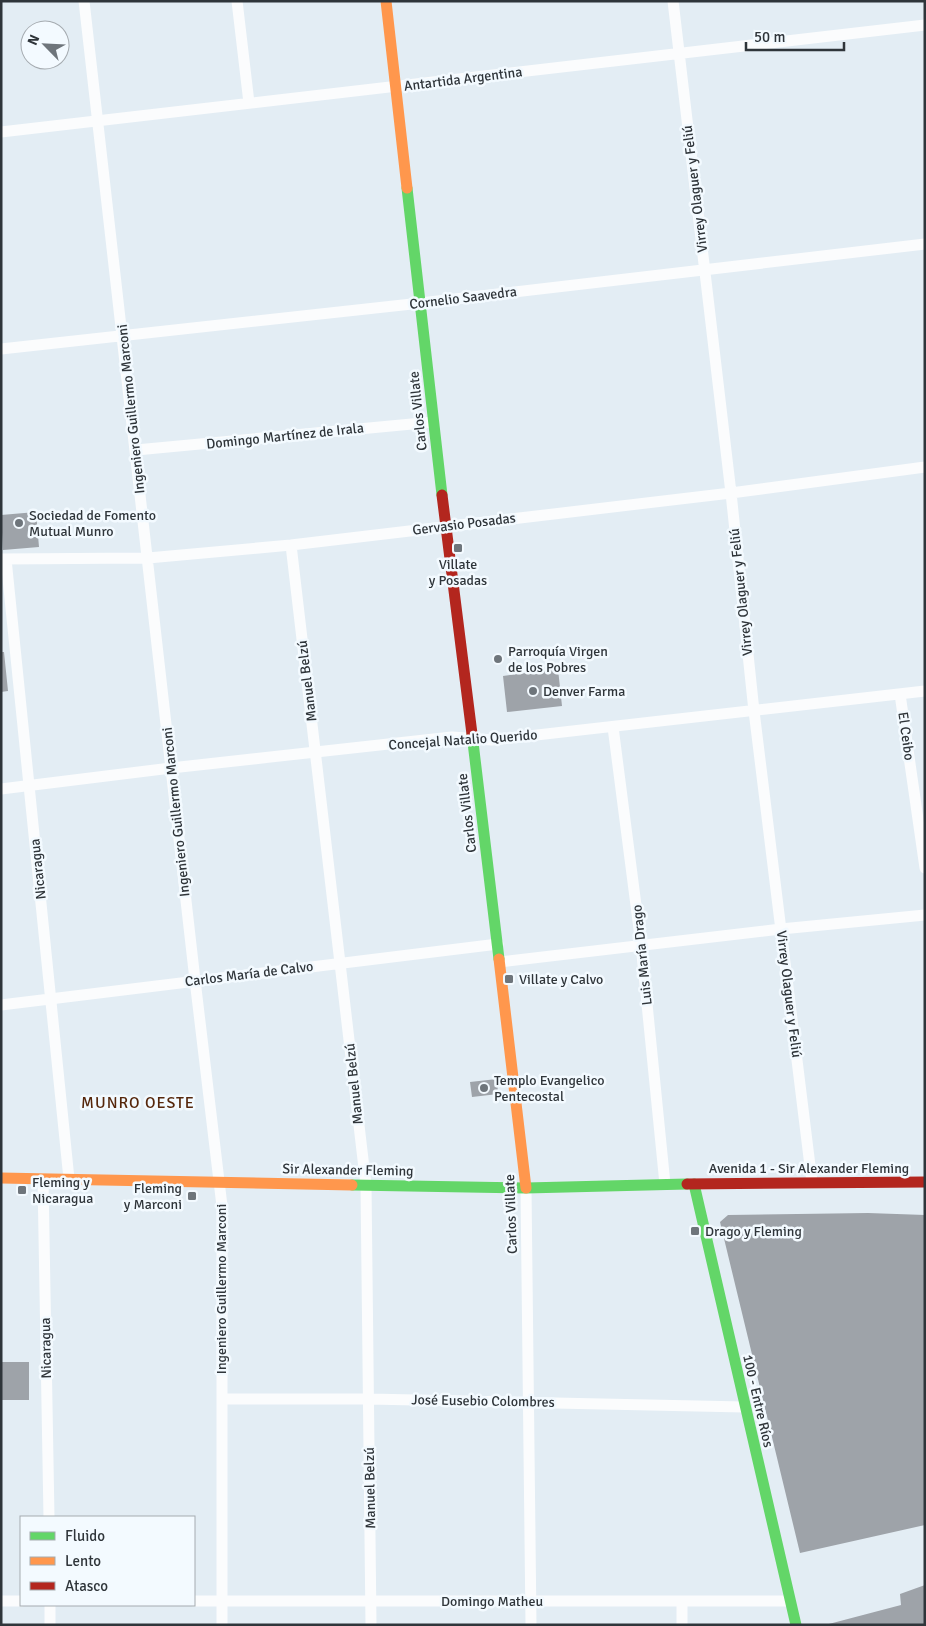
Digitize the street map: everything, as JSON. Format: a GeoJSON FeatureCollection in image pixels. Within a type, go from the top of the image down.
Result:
{"type":"FeatureCollection","features":[{"type":"Feature","properties":{"kind":"main road","name":"Carlos Villate"},"geometry":{"type":"LineString","coordinates":[[386,1],[433,422],[498,944],[526,1188]]}},
{"type":"Feature","properties":{"kind":"main road","name":"Sir Alexander Fleming"},"geometry":{"type":"LineString","coordinates":[[1,1178],[526,1188],[694,1184]]}},
{"type":"Feature","properties":{"kind":"main road","name":"Avenida 1 - Sir Alexander Fleming"},"geometry":{"type":"LineString","coordinates":[[694,1184],[925,1182]]}},
{"type":"Feature","properties":{"kind":"main road","name":"100 - Entre Ríos"},"geometry":{"type":"LineString","coordinates":[[694,1184],[744,1407],[796,1625]]}},
{"type":"Feature","properties":{"kind":"street","name":"Ingeniero Guillermo Marconi"},"geometry":{"type":"LineString","coordinates":[[84,1],[222,1206],[222,1625]]}},
{"type":"Feature","properties":{"kind":"street"},"geometry":{"type":"LineString","coordinates":[[237,1],[249,103]]}},
{"type":"Feature","properties":{"kind":"street","name":"Virrey Olaguer y Feliú"},"geometry":{"type":"LineString","coordinates":[[673,1],[731,493],[754,711],[812,1182]]}},
{"type":"Feature","properties":{"kind":"street","name":"Antartida Argentina"},"geometry":{"type":"LineString","coordinates":[[1,132],[925,25]]}},
{"type":"Feature","properties":{"kind":"street","name":"Cornelio Saavedra"},"geometry":{"type":"LineString","coordinates":[[1,349],[421,303],[925,244]]}},
{"type":"Feature","properties":{"kind":"street","name":"Domingo Martínez de Irala"},"geometry":{"type":"LineString","coordinates":[[136,450],[433,422]]}},
{"type":"Feature","properties":{"kind":"street","name":"Gervasio Posadas"},"geometry":{"type":"LineString","coordinates":[[4,559],[148,558],[292,546],[925,468]]}},
{"type":"Feature","properties":{"kind":"street","name":"Manuel Belzú"},"geometry":{"type":"LineString","coordinates":[[292,546],[366,1185],[371,1625]]}},
{"type":"Feature","properties":{"kind":"street","name":"Nicaragua"},"geometry":{"type":"LineString","coordinates":[[4,559],[51,998],[68,1179]]}},
{"type":"Feature","properties":{"kind":"street","name":"Concejal Natalio Querido"},"geometry":{"type":"LineString","coordinates":[[1,789],[452,737],[492,740],[925,690]]}},
{"type":"Feature","properties":{"kind":"street","name":"El Ceibo"},"geometry":{"type":"LineString","coordinates":[[900,694],[925,868]]}},
{"type":"Feature","properties":{"kind":"street","name":"Luis María Drago"},"geometry":{"type":"LineString","coordinates":[[613,727],[641,944],[665,1184]]}},
{"type":"Feature","properties":{"kind":"street"},"geometry":{"type":"LineString","coordinates":[[500,962],[641,944],[925,915]]}},
{"type":"Feature","properties":{"kind":"street","name":"Carlos María de Calvo"},"geometry":{"type":"LineString","coordinates":[[1,1005],[498,944]]}},
{"type":"Feature","properties":{"kind":"street","name":"Nicaragua"},"geometry":{"type":"LineString","coordinates":[[43,1179],[49,1516]]}},
{"type":"Feature","properties":{"kind":"street","name":"Carlos Villate"},"geometry":{"type":"LineString","coordinates":[[526,1188],[531,1625]]}},
{"type":"Feature","properties":{"kind":"street","name":"José Eusebio Colombres"},"geometry":{"type":"LineString","coordinates":[[222,1399],[369,1399],[744,1407]]}},
{"type":"Feature","properties":{"kind":"street"},"geometry":{"type":"LineString","coordinates":[[1,1601],[20,1601]]}},
{"type":"Feature","properties":{"kind":"street","name":"Domingo Matheu"},"geometry":{"type":"LineString","coordinates":[[195,1601],[790,1601]]}},
{"type":"Feature","properties":{"kind":"street"},"geometry":{"type":"LineString","coordinates":[[682,1601],[682,1625]]}},
{"type":"Feature","properties":{"kind":"street"},"geometry":{"type":"LineString","coordinates":[[50,1606],[50,1625]]}},
{"type":"Feature","properties":{"kind":"building","name":"Sociedad de Fomento Mutual Munro"},"geometry":{"type":"Polygon","coordinates":[[[36,512],[39,547],[3,550],[1,515],[36,512]]]}},
{"type":"Feature","properties":{"kind":"building"},"geometry":{"type":"Polygon","coordinates":[[[1,652],[4,652],[8,691],[1,692],[1,652]]]}},
{"type":"Feature","properties":{"kind":"building","name":"Denver Farma"},"geometry":{"type":"Polygon","coordinates":[[[558,669],[562,706],[507,712],[503,676],[558,669]]]}},
{"type":"Feature","properties":{"kind":"building","name":"Templo Evangelico Pentecostal"},"geometry":{"type":"Polygon","coordinates":[[[497,1079],[498,1094],[472,1097],[470,1082],[497,1079]]]}},
{"type":"Feature","properties":{"kind":"building"},"geometry":{"type":"Polygon","coordinates":[[[868,1213],[925,1215],[925,1525],[800,1553],[720,1222],[728,1215],[868,1213]]]}},
{"type":"Feature","properties":{"kind":"building"},"geometry":{"type":"Polygon","coordinates":[[[1,1362],[29,1362],[29,1400],[1,1400],[1,1362]]]}},
{"type":"Feature","properties":{"kind":"building"},"geometry":{"type":"Polygon","coordinates":[[[925,1585],[925,1625],[825,1625],[901,1605],[900,1594],[925,1585]]]}},
{"type":"Feature","properties":{"kind":"traffic: fast"},"geometry":{"type":"LineString","coordinates":[[407,188],[442,495]]}},
{"type":"Feature","properties":{"kind":"traffic: fast"},"geometry":{"type":"LineString","coordinates":[[472,734],[499,959]]}},
{"type":"Feature","properties":{"kind":"traffic: fast"},"geometry":{"type":"LineString","coordinates":[[352,1185],[526,1188],[687,1184]]}},
{"type":"Feature","properties":{"kind":"traffic: fast"},"geometry":{"type":"LineString","coordinates":[[694,1184],[796,1625]]}},
{"type":"Feature","properties":{"kind":"traffic: slow"},"geometry":{"type":"LineString","coordinates":[[386,1],[407,188]]}},
{"type":"Feature","properties":{"kind":"traffic: slow"},"geometry":{"type":"LineString","coordinates":[[499,959],[526,1188]]}},
{"type":"Feature","properties":{"kind":"traffic: slow"},"geometry":{"type":"LineString","coordinates":[[1,1178],[352,1185]]}},
{"type":"Feature","properties":{"kind":"traffic: jam"},"geometry":{"type":"LineString","coordinates":[[442,495],[472,734]]}},
{"type":"Feature","properties":{"kind":"traffic: jam"},"geometry":{"type":"LineString","coordinates":[[687,1184],[925,1182]]}},
{"type":"Feature","properties":{"kind":"place","name":"Sociedad de Fomento Mutual Munro"},"geometry":{"type":"Point","coordinates":[19,523]}},
{"type":"Feature","properties":{"kind":"place","name":"Villate y Posadas"},"geometry":{"type":"Point","coordinates":[458,548]}},
{"type":"Feature","properties":{"kind":"place","name":"Parroquía Virgen de los Pobres"},"geometry":{"type":"Point","coordinates":[498,659]}},
{"type":"Feature","properties":{"kind":"place","name":"Denver Farma"},"geometry":{"type":"Point","coordinates":[533,691]}},
{"type":"Feature","properties":{"kind":"place","name":"Villate y Calvo"},"geometry":{"type":"Point","coordinates":[509,979]}},
{"type":"Feature","properties":{"kind":"place","name":"Templo Evangelico Pentecostal"},"geometry":{"type":"Point","coordinates":[484,1088]}},
{"type":"Feature","properties":{"kind":"place","name":"Fleming y Nicaragua"},"geometry":{"type":"Point","coordinates":[22,1190]}},
{"type":"Feature","properties":{"kind":"place","name":"Fleming y Marconi"},"geometry":{"type":"Point","coordinates":[192,1196]}},
{"type":"Feature","properties":{"kind":"place","name":"Drago y Fleming"},"geometry":{"type":"Point","coordinates":[695,1231]}},
{"type":"Feature","properties":{"kind":"district","name":"MUNRO OESTE"},"geometry":{"type":"Point","coordinates":[138,1103]}}]}
